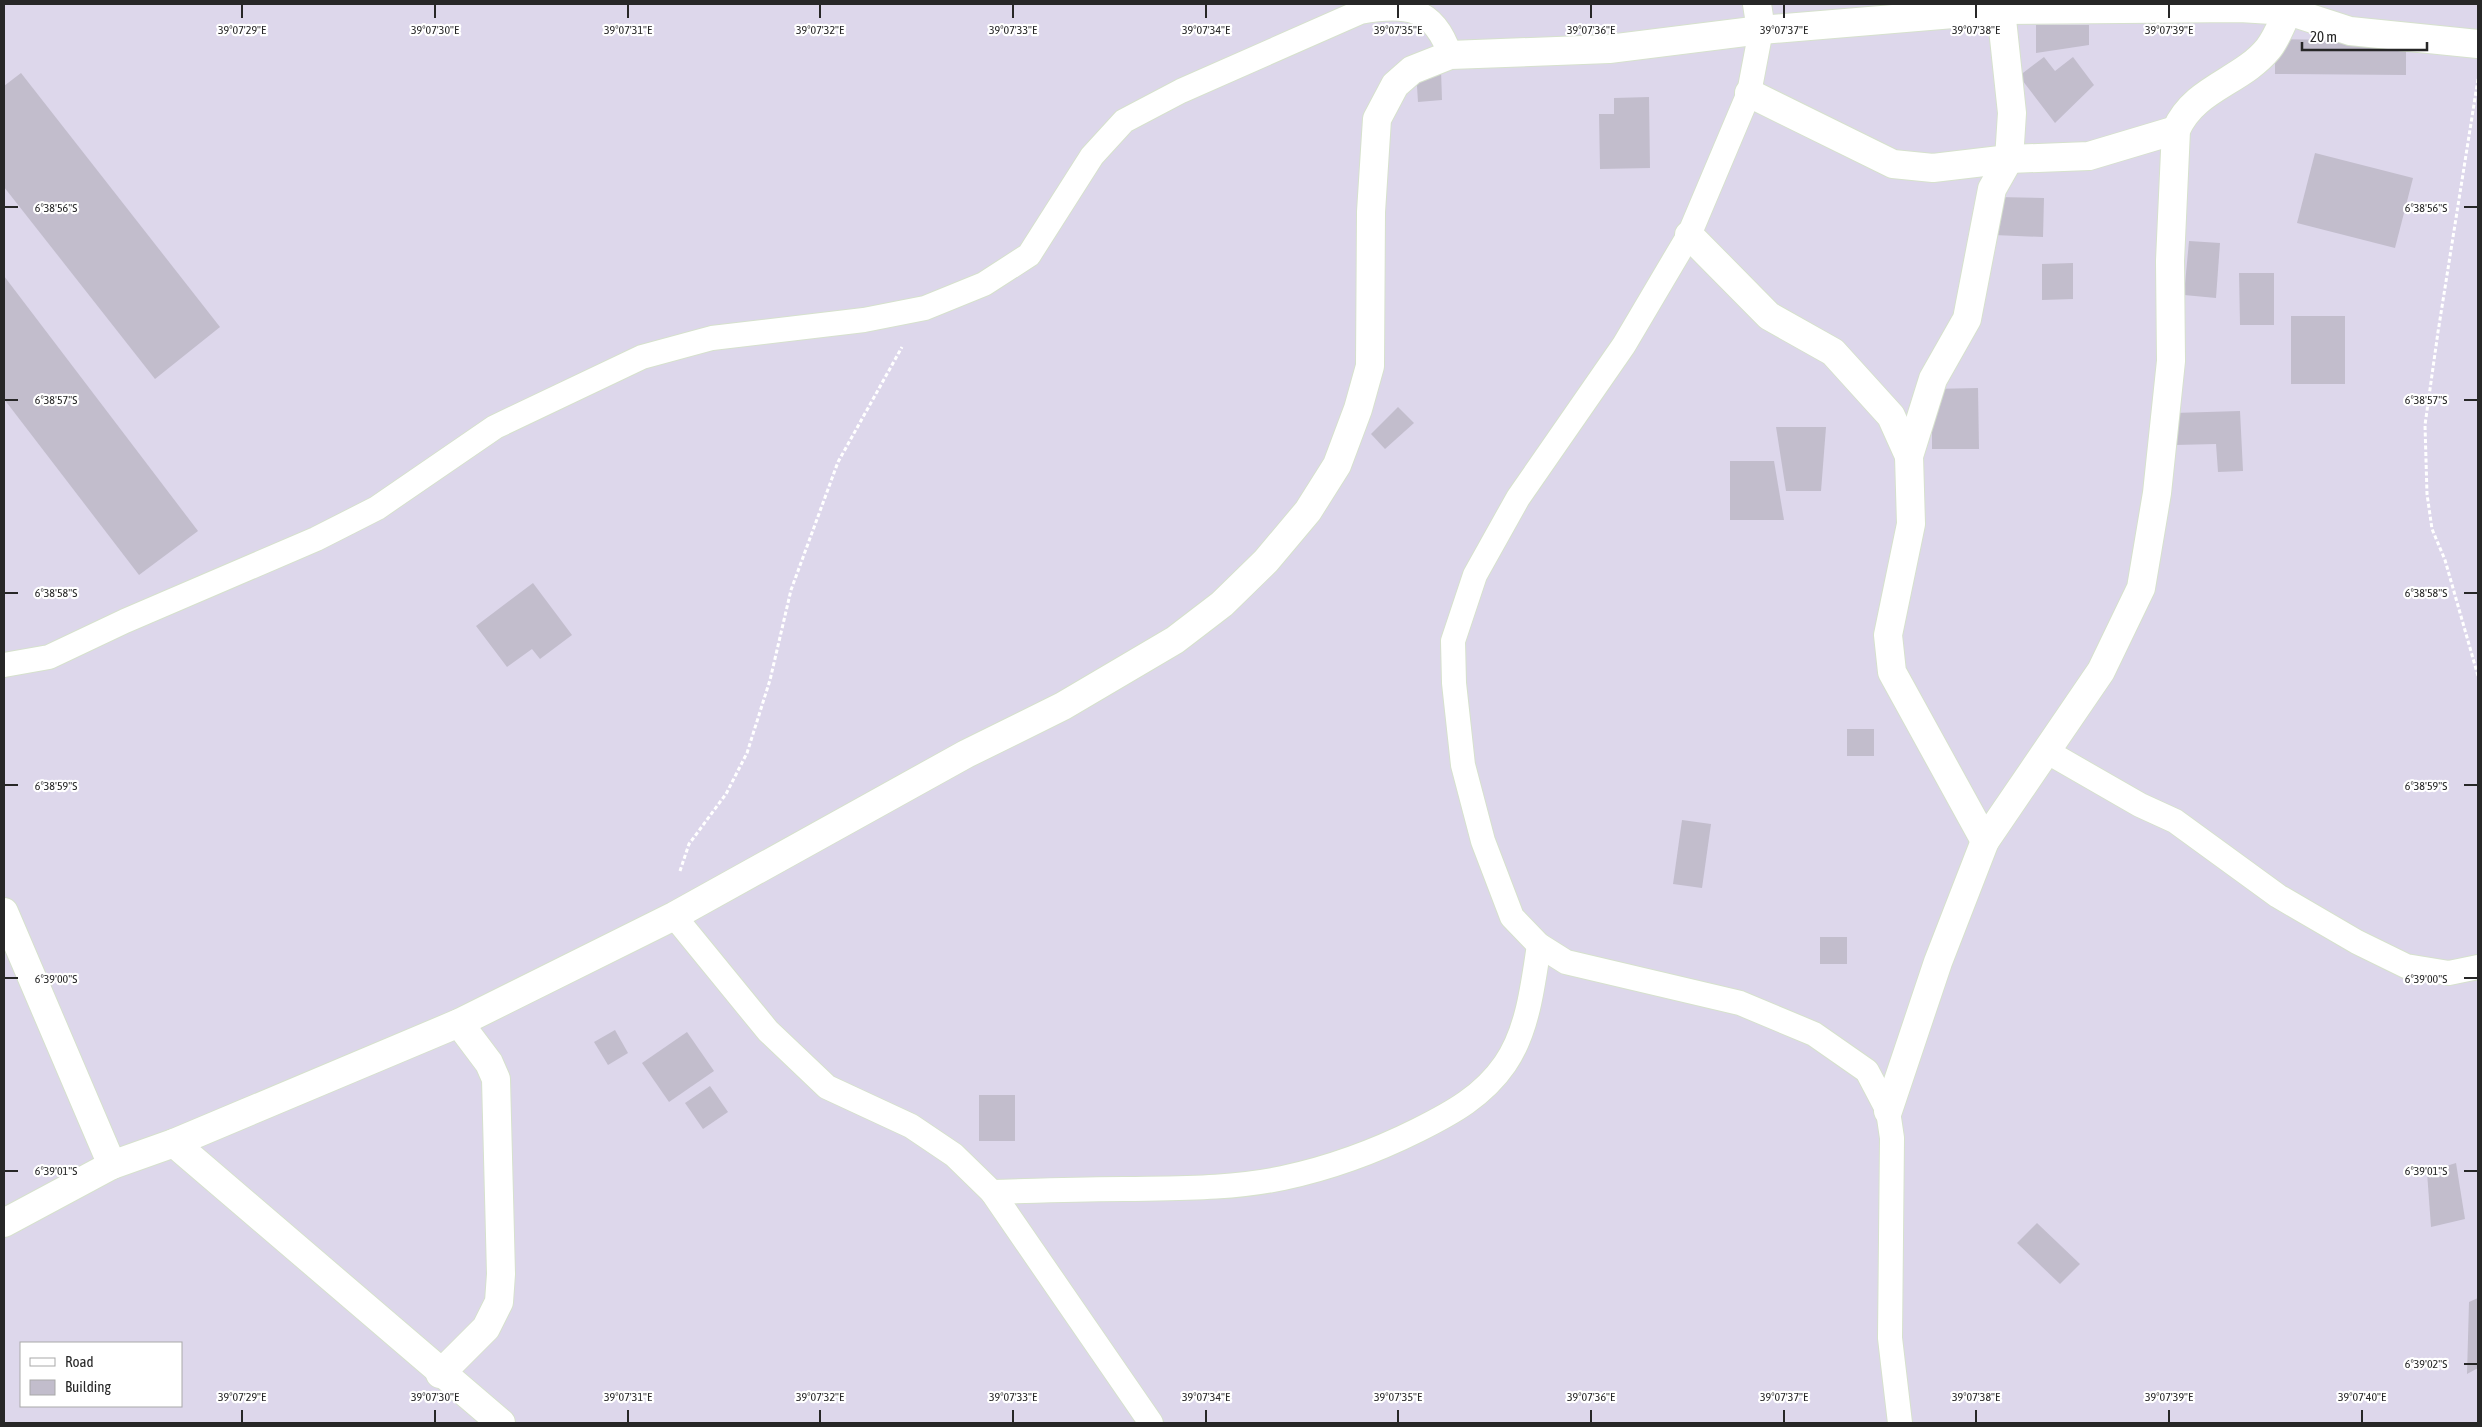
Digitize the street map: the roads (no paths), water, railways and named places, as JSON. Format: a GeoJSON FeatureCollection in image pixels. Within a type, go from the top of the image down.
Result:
{"type":"FeatureCollection","features":[{"type":"Feature","properties":{"kind":"street"},"geometry":{"type":"LineString","coordinates":[[4,1224],[112,1165],[174,1143],[459,1023],[674,916],[958,759],[1063,706],[1175,640],[1222,604],[1266,561],[1308,511],[1337,465],[1358,409],[1370,366],[1371,212],[1377,119],[1395,85],[1412,70],[1450,55],[1609,49],[1759,17],[2001,10],[2240,8],[2288,11],[2350,31],[2478,44]]}},
{"type":"Feature","properties":{"kind":"street"},"geometry":{"type":"LineString","coordinates":[[1985,842],[1892,672],[1888,635],[1911,524],[1909,456],[1933,379],[1967,319],[1992,189],[2009,160],[2012,113],[2001,10]]}},
{"type":"Feature","properties":{"kind":"street"},"geometry":{"type":"LineString","coordinates":[[1888,1111],[1938,962],[1985,842],[2101,671],[2141,588],[2157,493],[2170,361],[2170,262],[2176,130],[2182,117],[2196,101],[2252,64],[2268,49],[2288,11]]}},
{"type":"Feature","properties":{"kind":"street"},"geometry":{"type":"LineString","coordinates":[[1750,93],[1893,164],[1933,168],[2009,160],[2089,156],[2176,130]]}},
{"type":"Feature","properties":{"kind":"street"},"geometry":{"type":"LineString","coordinates":[[1689,235],[1769,316],[1833,352],[1891,416],[1909,456]]}},
{"type":"Feature","properties":{"kind":"street"},"geometry":{"type":"LineString","coordinates":[[4,912],[112,1165]]}},
{"type":"Feature","properties":{"kind":"street"},"geometry":{"type":"LineString","coordinates":[[440,1374],[486,1328],[499,1302],[502,1274],[496,1080],[489,1063],[459,1023]]}},
{"type":"Feature","properties":{"kind":"street"},"geometry":{"type":"LineString","coordinates":[[174,1143],[440,1374],[501,1423]]}},
{"type":"Feature","properties":{"kind":"lane"},"geometry":{"type":"LineString","coordinates":[[4,665],[49,657],[125,621],[316,539],[377,508],[494,427],[642,356],[712,338],[864,320],[925,308],[984,284],[1029,255],[1092,156],[1124,121],[1181,92],[1360,12],[1386,8],[1416,11],[1429,18],[1446,44],[1450,55]]}},
{"type":"Feature","properties":{"kind":"lane"},"geometry":{"type":"LineString","coordinates":[[1759,17],[1750,93],[1689,235],[1624,345],[1518,498],[1475,575],[1453,641],[1454,683],[1463,765],[1483,842],[1512,917],[1539,945],[1566,962],[1740,1003],[1814,1034],[1867,1071],[1888,1111],[1892,1138],[1890,1338],[1900,1423]]}},
{"type":"Feature","properties":{"kind":"lane"},"geometry":{"type":"LineString","coordinates":[[2046,751],[2140,805],[2175,821],[2278,896],[2357,942],[2406,966],[2449,973],[2478,967]]}},
{"type":"Feature","properties":{"kind":"lane"},"geometry":{"type":"LineString","coordinates":[[674,916],[768,1031],[827,1087],[911,1126],[954,1155],[992,1192],[1151,1423]]}},
{"type":"Feature","properties":{"kind":"lane"},"geometry":{"type":"LineString","coordinates":[[992,1192],[1155,1188],[1244,1183],[1282,1178],[1341,1163],[1404,1137],[1452,1113],[1486,1088],[1506,1063],[1522,1027],[1539,945]]}}]}
